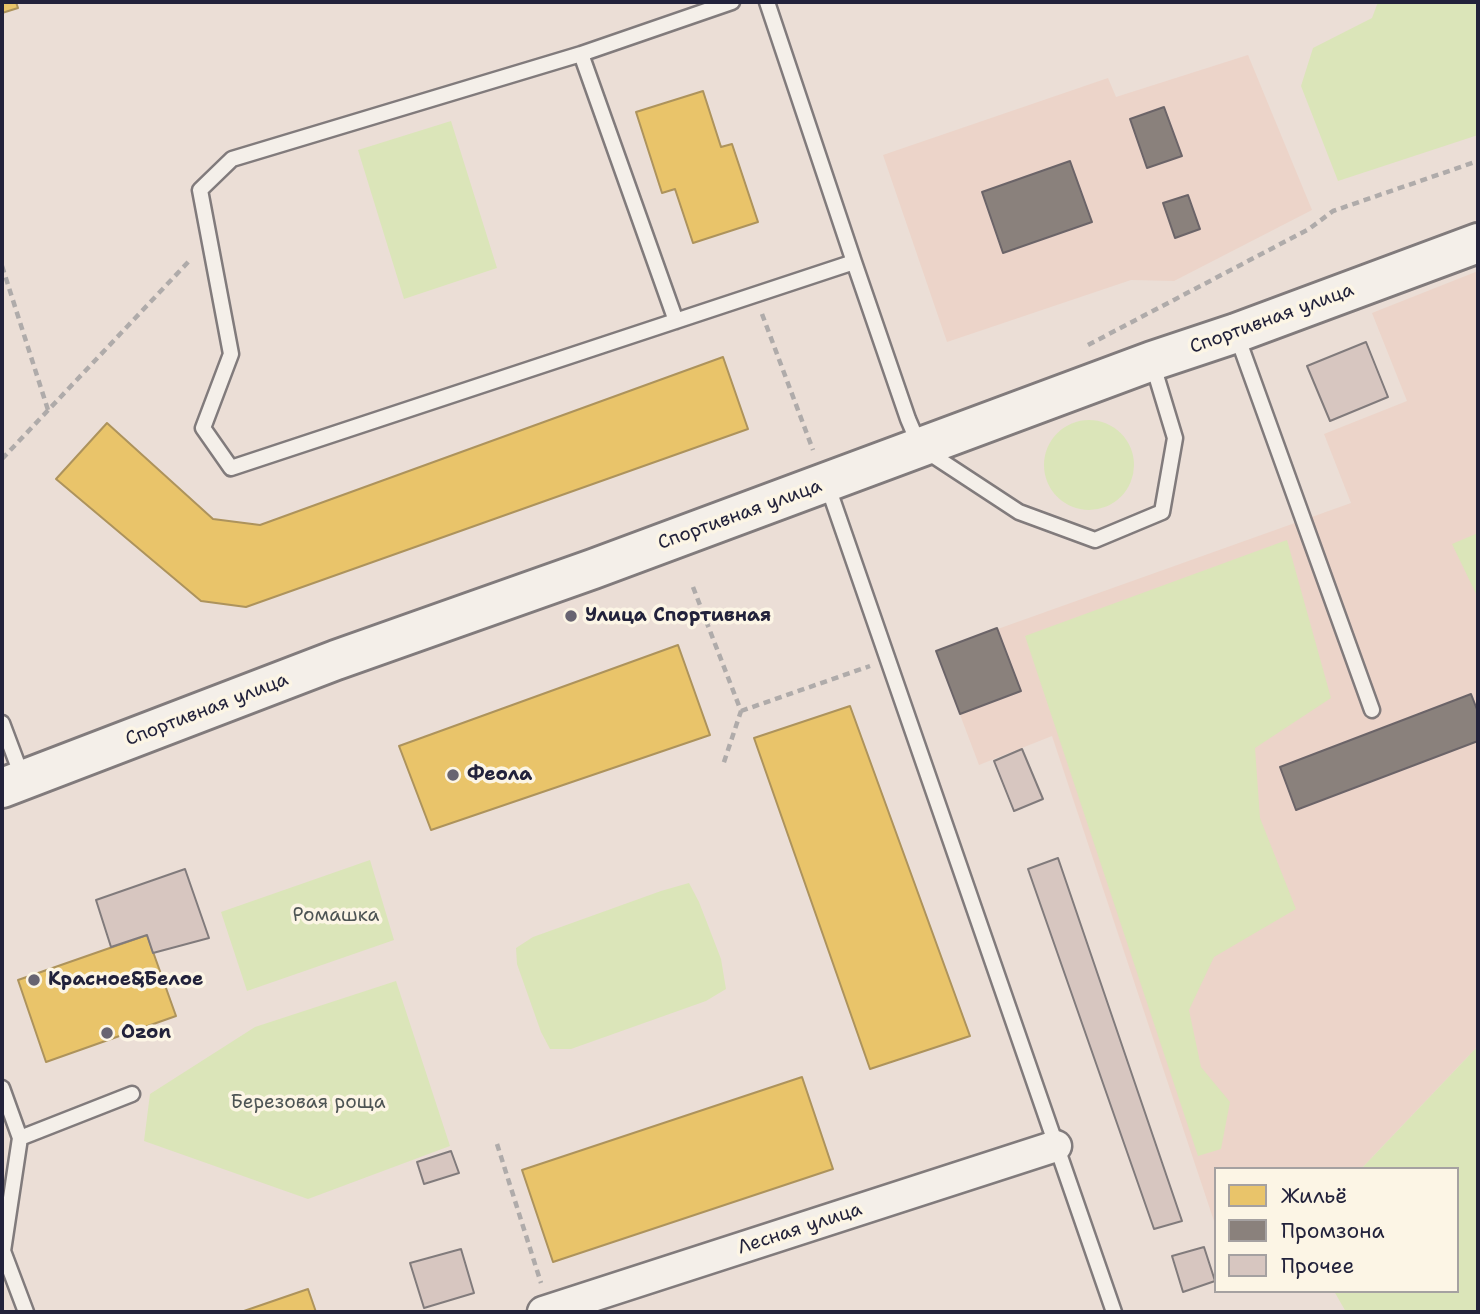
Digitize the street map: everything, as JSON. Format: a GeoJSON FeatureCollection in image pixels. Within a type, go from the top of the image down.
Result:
{"type":"FeatureCollection","features":[{"type":"Feature","properties":{"kind":"street","name":"Спортивная улица"},"geometry":{"type":"LineString","coordinates":[[12,784],[337,660],[820,467],[920,447],[1478,243]]}},
{"type":"Feature","properties":{"kind":"street","name":"Лесная улица"},"geometry":{"type":"LineString","coordinates":[[547,1311],[1056,1146]]}},
{"type":"Feature","properties":{"kind":"lane"},"geometry":{"type":"LineString","coordinates":[[732,2],[580,54],[232,159],[200,190],[231,354],[203,428],[231,468],[854,262]]}},
{"type":"Feature","properties":{"kind":"lane"},"geometry":{"type":"LineString","coordinates":[[767,2],[854,262],[920,447],[1019,512],[1096,540],[1163,512],[1175,439],[1152,361]]}},
{"type":"Feature","properties":{"kind":"lane"},"geometry":{"type":"LineString","coordinates":[[580,54],[676,321]]}},
{"type":"Feature","properties":{"kind":"lane"},"geometry":{"type":"LineString","coordinates":[[1236,333],[1373,710]]}},
{"type":"Feature","properties":{"kind":"lane"},"geometry":{"type":"LineString","coordinates":[[820,467],[1114,1312]]}},
{"type":"Feature","properties":{"kind":"lane"},"geometry":{"type":"LineString","coordinates":[[2,723],[12,784]]}},
{"type":"Feature","properties":{"kind":"lane"},"geometry":{"type":"LineString","coordinates":[[2,1088],[20,1138],[3,1252],[26,1312]]}},
{"type":"Feature","properties":{"kind":"lane"},"geometry":{"type":"LineString","coordinates":[[20,1138],[132,1094]]}},
{"type":"Feature","properties":{"kind":"path"},"geometry":{"type":"LineString","coordinates":[[1078,351],[1310,229],[1333,211],[1478,161]]}},
{"type":"Feature","properties":{"kind":"path"},"geometry":{"type":"LineString","coordinates":[[2,459],[209,240]]}},
{"type":"Feature","properties":{"kind":"path"},"geometry":{"type":"LineString","coordinates":[[2,266],[48,410]]}},
{"type":"Feature","properties":{"kind":"path"},"geometry":{"type":"LineString","coordinates":[[754,294],[820,467]]}},
{"type":"Feature","properties":{"kind":"path"},"geometry":{"type":"LineString","coordinates":[[693,587],[741,711],[723,765]]}},
{"type":"Feature","properties":{"kind":"path"},"geometry":{"type":"LineString","coordinates":[[741,711],[888,660]]}},
{"type":"Feature","properties":{"kind":"path"},"geometry":{"type":"LineString","coordinates":[[497,1143],[547,1311]]}},
{"type":"Feature","properties":{"kind":"shaded area"},"geometry":{"type":"Polygon","coordinates":[[[1248,55],[1312,210],[1174,281],[1131,280],[947,342],[883,155],[1108,78],[1116,97],[1248,55]]]}},
{"type":"Feature","properties":{"kind":"shaded area"},"geometry":{"type":"Polygon","coordinates":[[[1478,271],[1478,1046],[1363,1167],[1214,1167],[1214,1221],[1052,736],[979,765],[936,651],[1351,503],[1324,434],[1407,401],[1372,313],[1478,271]]]}},
{"type":"Feature","properties":{"kind":"green space"},"geometry":{"type":"Polygon","coordinates":[[[1378,2],[1478,2],[1478,135],[1338,181],[1301,86],[1313,48],[1372,18],[1378,2]]]}},
{"type":"Feature","properties":{"kind":"green space"},"geometry":{"type":"Polygon","coordinates":[[[451,121],[497,268],[404,299],[358,150],[451,121]]]}},
{"type":"Feature","properties":{"kind":"green space"},"geometry":{"type":"Polygon","coordinates":[[[1089,420],[1106,423],[1121,433],[1131,448],[1134,465],[1131,482],[1121,497],[1106,507],[1089,510],[1072,507],[1057,497],[1047,482],[1044,465],[1047,448],[1057,433],[1072,423],[1089,420]]]}},
{"type":"Feature","properties":{"kind":"green space"},"geometry":{"type":"Polygon","coordinates":[[[1478,533],[1478,598],[1452,544],[1478,533]]]}},
{"type":"Feature","properties":{"kind":"green space"},"geometry":{"type":"Polygon","coordinates":[[[1287,540],[1331,698],[1255,748],[1260,818],[1296,909],[1214,957],[1189,1010],[1201,1067],[1230,1102],[1221,1149],[1198,1156],[1025,636],[1287,540]]]}},
{"type":"Feature","properties":{"kind":"green space","name":"Ромашка"},"geometry":{"type":"Polygon","coordinates":[[[370,860],[394,940],[247,991],[221,912],[370,860]]]}},
{"type":"Feature","properties":{"kind":"green space"},"geometry":{"type":"Polygon","coordinates":[[[689,883],[721,959],[726,989],[706,1001],[571,1049],[550,1049],[541,1032],[517,964],[516,948],[533,937],[689,883]]]}},
{"type":"Feature","properties":{"kind":"green space","name":"Березовая роща"},"geometry":{"type":"Polygon","coordinates":[[[396,981],[450,1146],[308,1199],[144,1141],[150,1094],[255,1027],[396,981]]]}},
{"type":"Feature","properties":{"kind":"green space"},"geometry":{"type":"Polygon","coordinates":[[[1478,1046],[1478,1312],[1346,1312],[1335,1293],[1459,1293],[1459,1167],[1363,1167],[1478,1046]]]}},
{"type":"Feature","properties":{"kind":"building: Жильё"},"geometry":{"type":"Polygon","coordinates":[[[2,2],[16,2],[18,8],[2,13],[2,2]]]}},
{"type":"Feature","properties":{"kind":"building: Жильё"},"geometry":{"type":"Polygon","coordinates":[[[703,91],[721,147],[732,144],[758,222],[693,243],[675,189],[662,193],[636,112],[703,91]]]}},
{"type":"Feature","properties":{"kind":"building: Жильё"},"geometry":{"type":"Polygon","coordinates":[[[723,357],[748,429],[246,607],[201,601],[56,479],[107,423],[213,519],[260,525],[723,357]]]}},
{"type":"Feature","properties":{"kind":"building: Жильё"},"geometry":{"type":"Polygon","coordinates":[[[678,645],[710,735],[431,830],[399,746],[678,645]]]}},
{"type":"Feature","properties":{"kind":"building: Жильё"},"geometry":{"type":"Polygon","coordinates":[[[850,706],[970,1036],[870,1069],[754,738],[850,706]]]}},
{"type":"Feature","properties":{"kind":"building: Жильё"},"geometry":{"type":"Polygon","coordinates":[[[147,935],[176,1016],[46,1062],[18,980],[147,935]]]}},
{"type":"Feature","properties":{"kind":"building: Жильё"},"geometry":{"type":"Polygon","coordinates":[[[802,1077],[833,1169],[553,1262],[522,1170],[802,1077]]]}},
{"type":"Feature","properties":{"kind":"building: Жильё"},"geometry":{"type":"Polygon","coordinates":[[[308,1289],[316,1312],[241,1312],[308,1289]]]}},
{"type":"Feature","properties":{"kind":"building: Промзона"},"geometry":{"type":"Polygon","coordinates":[[[1164,107],[1182,156],[1147,168],[1130,119],[1164,107]]]}},
{"type":"Feature","properties":{"kind":"building: Промзона"},"geometry":{"type":"Polygon","coordinates":[[[1070,161],[1092,222],[1003,253],[982,192],[1070,161]]]}},
{"type":"Feature","properties":{"kind":"building: Промзона"},"geometry":{"type":"Polygon","coordinates":[[[1188,195],[1200,229],[1175,238],[1163,203],[1188,195]]]}},
{"type":"Feature","properties":{"kind":"building: Промзона"},"geometry":{"type":"Polygon","coordinates":[[[997,628],[1021,691],[960,714],[936,651],[997,628]]]}},
{"type":"Feature","properties":{"kind":"building: Промзона"},"geometry":{"type":"Polygon","coordinates":[[[1471,694],[1478,712],[1478,741],[1296,810],[1280,767],[1471,694]]]}},
{"type":"Feature","properties":{"kind":"building: Прочее"},"geometry":{"type":"Polygon","coordinates":[[[1366,342],[1388,397],[1330,421],[1307,366],[1366,342]]]}},
{"type":"Feature","properties":{"kind":"building: Прочее"},"geometry":{"type":"Polygon","coordinates":[[[1022,749],[1043,799],[1014,811],[994,761],[1022,749]]]}},
{"type":"Feature","properties":{"kind":"building: Прочее"},"geometry":{"type":"Polygon","coordinates":[[[1058,858],[1182,1221],[1154,1229],[1028,869],[1058,858]]]}},
{"type":"Feature","properties":{"kind":"building: Прочее"},"geometry":{"type":"Polygon","coordinates":[[[185,869],[209,938],[153,953],[147,935],[111,947],[96,900],[185,869]]]}},
{"type":"Feature","properties":{"kind":"building: Прочее"},"geometry":{"type":"Polygon","coordinates":[[[451,1151],[459,1173],[424,1184],[417,1162],[451,1151]]]}},
{"type":"Feature","properties":{"kind":"building: Прочее"},"geometry":{"type":"Polygon","coordinates":[[[1204,1247],[1214,1281],[1183,1292],[1172,1256],[1204,1247]]]}},
{"type":"Feature","properties":{"kind":"building: Прочее"},"geometry":{"type":"Polygon","coordinates":[[[461,1249],[474,1293],[424,1308],[410,1263],[461,1249]]]}},
{"type":"Feature","properties":{"kind":"place","name":"Улица Спортивная"},"geometry":{"type":"Point","coordinates":[571,616]}},
{"type":"Feature","properties":{"kind":"place","name":"Феола"},"geometry":{"type":"Point","coordinates":[453,775]}},
{"type":"Feature","properties":{"kind":"place","name":"Красное&Белое"},"geometry":{"type":"Point","coordinates":[34,980]}},
{"type":"Feature","properties":{"kind":"place","name":"Ozon"},"geometry":{"type":"Point","coordinates":[107,1033]}}]}
